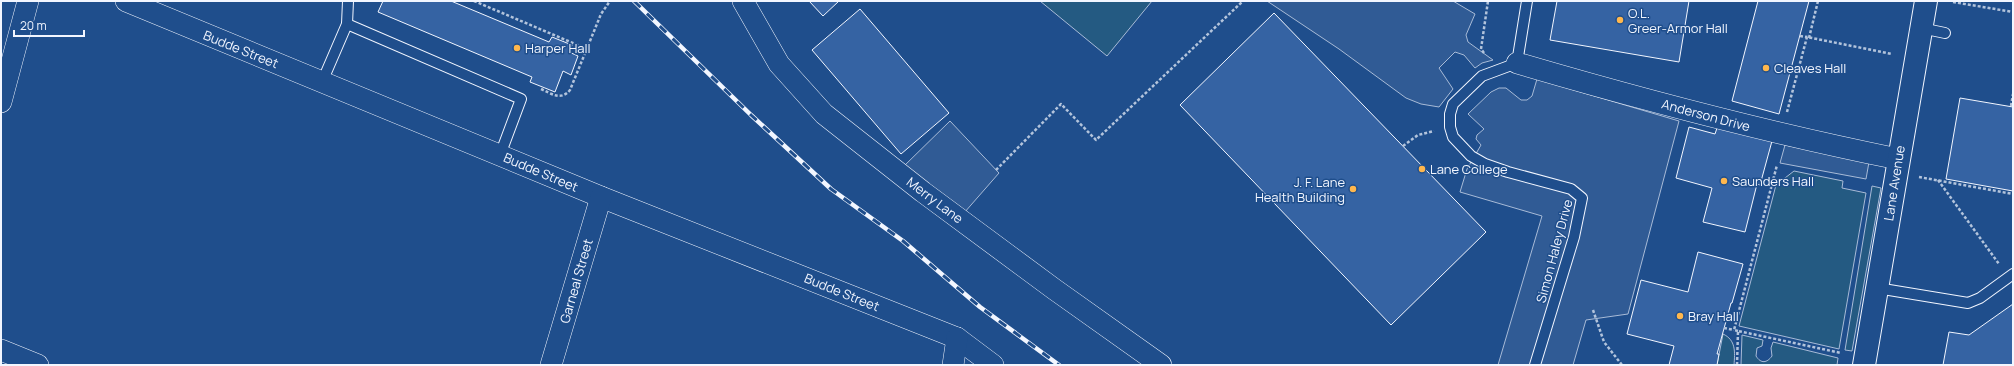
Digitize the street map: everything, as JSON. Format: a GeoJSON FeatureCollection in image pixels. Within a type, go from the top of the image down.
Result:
{"type":"FeatureCollection","features":[{"type":"Feature","properties":{"kind":"street"},"geometry":{"type":"LineString","coordinates":[[1,102],[28,1]]}},
{"type":"Feature","properties":{"kind":"street","name":"Budde Street"},"geometry":{"type":"LineString","coordinates":[[126,1],[601,197],[958,338],[994,365]]}},
{"type":"Feature","properties":{"kind":"street","name":"Merry Lane"},"geometry":{"type":"LineString","coordinates":[[743,1],[779,64],[824,114],[923,192],[1054,289],[1161,365]]}},
{"type":"Feature","properties":{"kind":"street","name":"Lane Avenue"},"geometry":{"type":"LineString","coordinates":[[1864,365],[1926,1]]}},
{"type":"Feature","properties":{"kind":"street","name":"Anderson Drive"},"geometry":{"type":"LineString","coordinates":[[1517,63],[1619,93],[1767,131],[1898,160]]}},
{"type":"Feature","properties":{"kind":"street","name":"Garneal Street"},"geometry":{"type":"LineString","coordinates":[[551,365],[601,197]]}},
{"type":"Feature","properties":{"kind":"street"},"geometry":{"type":"LineString","coordinates":[[953,365],[958,338]]}},
{"type":"Feature","properties":{"kind":"street"},"geometry":{"type":"LineString","coordinates":[[1,350],[38,365]]}},
{"type":"Feature","properties":{"kind":"lane"},"geometry":{"type":"LineString","coordinates":[[322,82],[347,24],[348,1]]}},
{"type":"Feature","properties":{"kind":"lane"},"geometry":{"type":"LineString","coordinates":[[1450,128],[1450,114],[1453,104],[1482,76],[1517,63],[1528,1]]}},
{"type":"Feature","properties":{"kind":"lane"},"geometry":{"type":"LineString","coordinates":[[347,24],[521,99],[500,155]]}},
{"type":"Feature","properties":{"kind":"lane"},"geometry":{"type":"LineString","coordinates":[[1921,28],[1945,33]]}},
{"type":"Feature","properties":{"kind":"lane","name":"Simon Haley Drive"},"geometry":{"type":"LineString","coordinates":[[1450,128],[1454,137],[1471,156],[1485,164],[1508,172],[1571,189],[1582,198],[1574,236],[1535,365]]}},
{"type":"Feature","properties":{"kind":"lane"},"geometry":{"type":"LineString","coordinates":[[1877,288],[1968,303],[1980,298],[2013,274]]}},
{"type":"Feature","properties":{"kind":"path"},"geometry":{"type":"LineString","coordinates":[[474,1],[587,49]]}},
{"type":"Feature","properties":{"kind":"path"},"geometry":{"type":"LineString","coordinates":[[541,89],[558,97],[566,96],[570,90],[601,14],[610,1]]}},
{"type":"Feature","properties":{"kind":"path"},"geometry":{"type":"LineString","coordinates":[[996,170],[1061,104],[1096,140],[1244,1]]}},
{"type":"Feature","properties":{"kind":"path"},"geometry":{"type":"LineString","coordinates":[[1484,54],[1481,49],[1488,1]]}},
{"type":"Feature","properties":{"kind":"path"},"geometry":{"type":"LineString","coordinates":[[1785,119],[1818,1]]}},
{"type":"Feature","properties":{"kind":"path"},"geometry":{"type":"LineString","coordinates":[[1953,2],[2013,12]]}},
{"type":"Feature","properties":{"kind":"path"},"geometry":{"type":"LineString","coordinates":[[1800,36],[1892,54]]}},
{"type":"Feature","properties":{"kind":"path"},"geometry":{"type":"LineString","coordinates":[[2010,106],[2013,94]]}},
{"type":"Feature","properties":{"kind":"path"},"geometry":{"type":"LineString","coordinates":[[1403,146],[1418,135],[1450,128]]}},
{"type":"Feature","properties":{"kind":"path"},"geometry":{"type":"LineString","coordinates":[[1734,330],[1777,165]]}},
{"type":"Feature","properties":{"kind":"path"},"geometry":{"type":"LineString","coordinates":[[1919,177],[2013,194]]}},
{"type":"Feature","properties":{"kind":"path"},"geometry":{"type":"LineString","coordinates":[[1938,180],[2000,267]]}},
{"type":"Feature","properties":{"kind":"path"},"geometry":{"type":"LineString","coordinates":[[1593,310],[1604,342],[1622,365]]}},
{"type":"Feature","properties":{"kind":"path"},"geometry":{"type":"LineString","coordinates":[[1724,328],[1841,353]]}},
{"type":"Feature","properties":{"kind":"path"},"geometry":{"type":"LineString","coordinates":[[1737,365],[1738,331]]}},
{"type":"Feature","properties":{"kind":"shaded area"},"geometry":{"type":"Polygon","coordinates":[[[1040,1],[1152,1],[1107,56],[1040,1]]]}},
{"type":"Feature","properties":{"kind":"shaded area"},"geometry":{"type":"Polygon","coordinates":[[[1267,1],[1453,1],[1475,14],[1466,35],[1468,42],[1493,60],[1482,63],[1475,68],[1464,55],[1455,52],[1439,68],[1453,89],[1439,107],[1421,104],[1406,98],[1339,49],[1267,1]]]}},
{"type":"Feature","properties":{"kind":"shaded area"},"geometry":{"type":"Polygon","coordinates":[[[1537,79],[1679,121],[1628,314],[1586,320],[1573,365],[1498,365],[1542,216],[1460,192],[1467,169],[1481,145],[1476,139],[1477,135],[1484,129],[1468,114],[1491,92],[1499,88],[1506,88],[1521,100],[1527,100],[1532,96],[1537,79]]]}},
{"type":"Feature","properties":{"kind":"shaded area"},"geometry":{"type":"Polygon","coordinates":[[[950,121],[999,173],[964,213],[904,166],[950,121]]]}},
{"type":"Feature","properties":{"kind":"shaded area"},"geometry":{"type":"Polygon","coordinates":[[[1785,145],[1869,162],[1866,179],[1780,163],[1785,145]]]}},
{"type":"Feature","properties":{"kind":"shaded area"},"geometry":{"type":"Polygon","coordinates":[[[1794,171],[1843,181],[1842,188],[1866,193],[1839,349],[1739,326],[1776,185],[1794,171]]]}},
{"type":"Feature","properties":{"kind":"shaded area"},"geometry":{"type":"Polygon","coordinates":[[[1872,186],[1881,188],[1852,351],[1845,350],[1872,186]]]}},
{"type":"Feature","properties":{"kind":"shaded area"},"geometry":{"type":"Polygon","coordinates":[[[1723,334],[1730,340],[1734,347],[1734,365],[1717,365],[1723,334]]]}},
{"type":"Feature","properties":{"kind":"shaded area"},"geometry":{"type":"Polygon","coordinates":[[[1742,335],[1763,340],[1762,346],[1757,348],[1756,356],[1764,362],[1772,356],[1771,348],[1773,342],[1838,358],[1837,365],[1741,365],[1742,335]]]}},
{"type":"Feature","properties":{"kind":"building","name":"Harper Hall"},"geometry":{"type":"Polygon","coordinates":[[[383,1],[451,1],[549,42],[552,37],[572,45],[569,52],[578,56],[571,75],[563,71],[555,92],[530,82],[532,77],[378,12],[383,1]]]}},
{"type":"Feature","properties":{"kind":"building"},"geometry":{"type":"Polygon","coordinates":[[[809,1],[839,1],[823,16],[809,1]]]}},
{"type":"Feature","properties":{"kind":"building","name":"O.L. Greer-Armor Hall"},"geometry":{"type":"Polygon","coordinates":[[[1557,1],[1689,1],[1679,62],[1550,40],[1557,1]]]}},
{"type":"Feature","properties":{"kind":"building","name":"Cleaves Hall"},"geometry":{"type":"Polygon","coordinates":[[[1758,1],[1809,1],[1779,114],[1732,101],[1758,1]]]}},
{"type":"Feature","properties":{"kind":"building"},"geometry":{"type":"Polygon","coordinates":[[[860,9],[949,113],[901,154],[812,50],[860,9]]]}},
{"type":"Feature","properties":{"kind":"building","name":"J. F. Lane Health Building"},"geometry":{"type":"Polygon","coordinates":[[[1274,13],[1486,232],[1391,325],[1180,105],[1274,13]]]}},
{"type":"Feature","properties":{"kind":"building"},"geometry":{"type":"Polygon","coordinates":[[[1960,98],[2013,107],[2013,191],[1946,179],[1960,98]]]}},
{"type":"Feature","properties":{"kind":"building","name":"Saunders Hall"},"geometry":{"type":"Polygon","coordinates":[[[1689,127],[1715,134],[1717,128],[1772,141],[1760,185],[1757,184],[1745,232],[1703,222],[1712,188],[1676,178],[1689,127]]]}},
{"type":"Feature","properties":{"kind":"building","name":"Bray Hall"},"geometry":{"type":"Polygon","coordinates":[[[1698,252],[1743,264],[1717,354],[1719,354],[1717,365],[1669,365],[1674,346],[1627,334],[1641,280],[1688,292],[1698,252]]]}},
{"type":"Feature","properties":{"kind":"building"},"geometry":{"type":"Polygon","coordinates":[[[2013,304],[2013,365],[1943,365],[1949,332],[1969,335],[2013,304]]]}},
{"type":"Feature","properties":{"kind":"railway"},"geometry":{"type":"LineString","coordinates":[[634,1],[751,115],[831,189],[903,241],[980,307],[1059,365]]}},
{"type":"Feature","properties":{"kind":"place","name":"O.L. Greer-Armor Hall"},"geometry":{"type":"Point","coordinates":[1620,20]}},
{"type":"Feature","properties":{"kind":"place","name":"Harper Hall"},"geometry":{"type":"Point","coordinates":[517,48]}},
{"type":"Feature","properties":{"kind":"place","name":"Cleaves Hall"},"geometry":{"type":"Point","coordinates":[1766,68]}},
{"type":"Feature","properties":{"kind":"place","name":"Lane College"},"geometry":{"type":"Point","coordinates":[1422,169]}},
{"type":"Feature","properties":{"kind":"place","name":"Saunders Hall"},"geometry":{"type":"Point","coordinates":[1724,181]}},
{"type":"Feature","properties":{"kind":"place","name":"J. F. Lane Health Building"},"geometry":{"type":"Point","coordinates":[1353,189]}},
{"type":"Feature","properties":{"kind":"place","name":"Bray Hall"},"geometry":{"type":"Point","coordinates":[1680,316]}}]}
